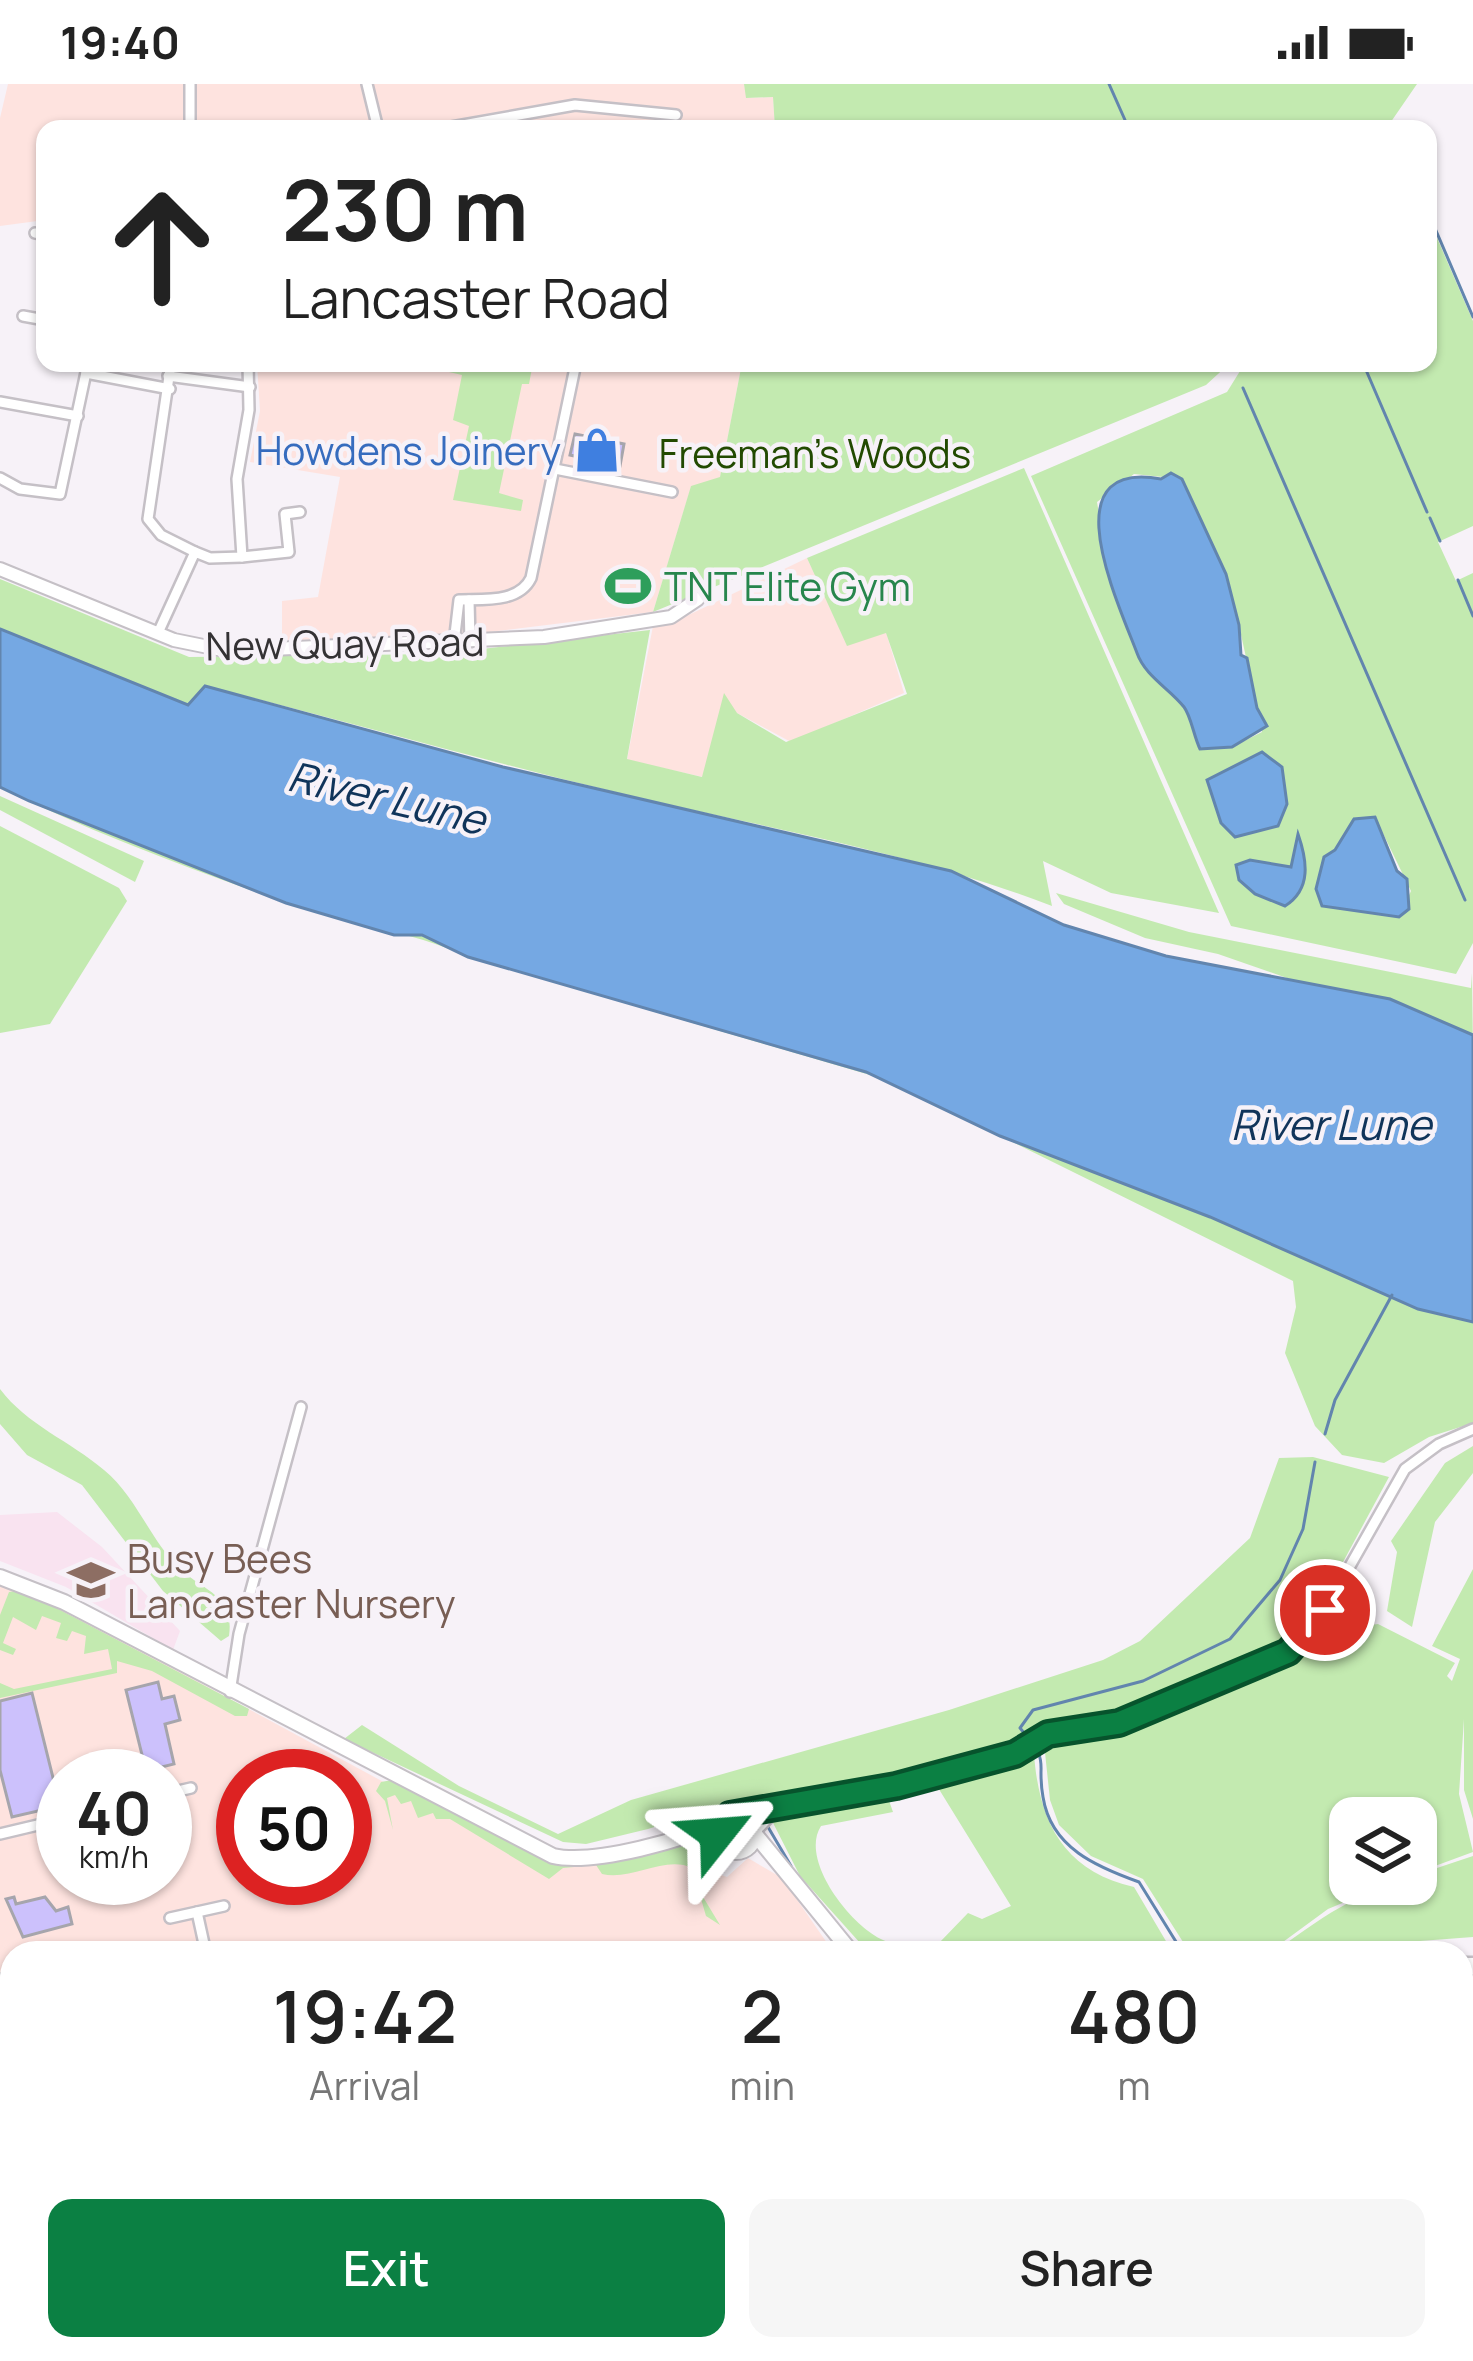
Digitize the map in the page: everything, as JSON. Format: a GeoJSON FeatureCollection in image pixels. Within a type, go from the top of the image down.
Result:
{"type":"FeatureCollection","features":[{"type":"Feature","properties":{"kind":"main road"},"geometry":{"type":"LineString","coordinates":[[2,1583],[98,1619],[230,1692],[553,1856],[586,1858],[689,1836],[730,1817],[748,1818],[754,1833],[841,1941]]}},
{"type":"Feature","properties":{"kind":"main road"},"geometry":{"type":"LineString","coordinates":[[721,1844],[717,1834],[730,1817]]}},
{"type":"Feature","properties":{"kind":"main road"},"geometry":{"type":"LineString","coordinates":[[742,1850],[754,1833]]}},
{"type":"Feature","properties":{"kind":"main road"},"geometry":{"type":"LineString","coordinates":[[689,1836],[742,1850],[787,1876]]}},
{"type":"Feature","properties":{"kind":"main road"},"geometry":{"type":"LineString","coordinates":[[830,1929],[836,1941]]}},
{"type":"Feature","properties":{"kind":"street"},"geometry":{"type":"LineString","coordinates":[[190,84],[190,120]]}},
{"type":"Feature","properties":{"kind":"street"},"geometry":{"type":"LineString","coordinates":[[368,84],[376,120]]}},
{"type":"Feature","properties":{"kind":"street"},"geometry":{"type":"LineString","coordinates":[[491,120],[575,105],[676,115]]}},
{"type":"Feature","properties":{"kind":"street"},"geometry":{"type":"LineString","coordinates":[[23,316],[36,318]]}},
{"type":"Feature","properties":{"kind":"street"},"geometry":{"type":"LineString","coordinates":[[0,478],[20,489],[60,494],[86,372]]}},
{"type":"Feature","properties":{"kind":"street"},"geometry":{"type":"LineString","coordinates":[[110,372],[169,382],[250,387]]}},
{"type":"Feature","properties":{"kind":"street"},"geometry":{"type":"LineString","coordinates":[[170,372],[148,519],[160,535],[210,558],[289,552],[285,514],[300,512]]}},
{"type":"Feature","properties":{"kind":"street"},"geometry":{"type":"LineString","coordinates":[[242,557],[237,479],[249,372]]}},
{"type":"Feature","properties":{"kind":"street"},"geometry":{"type":"LineString","coordinates":[[454,643],[459,600],[525,591],[574,372]]}},
{"type":"Feature","properties":{"kind":"street"},"geometry":{"type":"LineString","coordinates":[[0,402],[78,416]]}},
{"type":"Feature","properties":{"kind":"street"},"geometry":{"type":"LineString","coordinates":[[555,469],[672,493]]}},
{"type":"Feature","properties":{"kind":"street"},"geometry":{"type":"LineString","coordinates":[[158,633],[195,552]]}},
{"type":"Feature","properties":{"kind":"street","name":"New Quay Road"},"geometry":{"type":"LineString","coordinates":[[0,569],[196,648],[228,652],[470,643],[634,626],[671,617],[698,599]]}},
{"type":"Feature","properties":{"kind":"street"},"geometry":{"type":"LineString","coordinates":[[469,600],[470,643]]}},
{"type":"Feature","properties":{"kind":"street"},"geometry":{"type":"LineString","coordinates":[[230,1692],[238,1634],[301,1407]]}},
{"type":"Feature","properties":{"kind":"street"},"geometry":{"type":"LineString","coordinates":[[730,1817],[896,1786],[1019,1751],[1042,1736],[1119,1723],[1288,1652],[1325,1610],[1405,1469],[1439,1444],[1473,1429]]}},
{"type":"Feature","properties":{"kind":"street"},"geometry":{"type":"LineString","coordinates":[[754,1833],[778,1807]]}},
{"type":"Feature","properties":{"kind":"street"},"geometry":{"type":"LineString","coordinates":[[0,1834],[36,1825]]}},
{"type":"Feature","properties":{"kind":"street"},"geometry":{"type":"LineString","coordinates":[[170,1918],[224,1906]]}},
{"type":"Feature","properties":{"kind":"street"},"geometry":{"type":"LineString","coordinates":[[197,1912],[203,1941]]}},
{"type":"Feature","properties":{"kind":"shaded area"},"geometry":{"type":"Polygon","coordinates":[[[8,84],[744,84],[747,98],[773,97],[774,120],[36,120],[36,221],[0,226],[0,118],[8,84]]]}},
{"type":"Feature","properties":{"kind":"shaded area"},"geometry":{"type":"Polygon","coordinates":[[[258,372],[740,372],[720,478],[691,487],[653,612],[440,638],[282,640],[282,601],[318,597],[340,477],[250,462],[260,411],[258,372]]]}},
{"type":"Feature","properties":{"kind":"shaded area"},"geometry":{"type":"Polygon","coordinates":[[[807,558],[847,645],[886,632],[904,693],[791,742],[737,713],[703,777],[627,760],[653,626],[672,623],[807,558]]]}},
{"type":"Feature","properties":{"kind":"shaded area","name":"Busy Bees Lancaster Nursery"},"geometry":{"type":"Polygon","coordinates":[[[57,1512],[102,1547],[180,1631],[173,1650],[66,1587],[0,1561],[0,1515],[57,1512]]]}},
{"type":"Feature","properties":{"kind":"shaded area"},"geometry":{"type":"Polygon","coordinates":[[[0,1580],[17,1584],[323,1749],[216,1749],[216,1905],[372,1905],[372,1776],[556,1866],[710,1845],[719,1857],[716,1873],[727,1877],[748,1858],[782,1878],[826,1941],[0,1941],[0,1580]]]}},
{"type":"Feature","properties":{"kind":"green space"},"geometry":{"type":"Polygon","coordinates":[[[744,84],[1417,84],[1392,120],[774,120],[773,97],[746,98],[744,84]]]}},
{"type":"Feature","properties":{"kind":"green space"},"geometry":{"type":"Polygon","coordinates":[[[1437,238],[1473,321],[1473,526],[1438,542],[1456,581],[1473,573],[1473,943],[1456,974],[1231,926],[1031,476],[1227,392],[1239,372],[1437,372],[1437,238]],[[1134,474],[1097,502],[1106,555],[1136,652],[1185,708],[1200,749],[1232,747],[1262,732],[1222,563],[1182,479],[1134,474]],[[1375,817],[1354,819],[1335,850],[1324,857],[1322,906],[1399,917],[1411,891],[1375,817]]]}},
{"type":"Feature","properties":{"kind":"green space"},"geometry":{"type":"Polygon","coordinates":[[[449,372],[531,372],[529,384],[522,384],[499,493],[523,500],[521,511],[453,500],[469,426],[453,420],[462,375],[449,372]]]}},
{"type":"Feature","properties":{"kind":"green space","name":"Freeman's Woods"},"geometry":{"type":"Polygon","coordinates":[[[740,372],[1220,372],[1206,385],[653,612],[691,486],[720,477],[740,372]]]}},
{"type":"Feature","properties":{"kind":"green space"},"geometry":{"type":"Polygon","coordinates":[[[1024,468],[1219,913],[1111,893],[1043,861],[1052,906],[889,855],[611,791],[206,686],[188,705],[0,629],[0,579],[189,657],[437,654],[650,630],[627,759],[702,777],[724,693],[737,713],[786,742],[907,694],[886,633],[847,646],[807,558],[1024,468]]]}},
{"type":"Feature","properties":{"kind":"green space"},"geometry":{"type":"Polygon","coordinates":[[[0,748],[1473,1111],[1473,1423],[1429,1437],[1384,1463],[1342,1455],[1315,1426],[1285,1353],[1296,1307],[1293,1281],[887,1080],[423,940],[307,910],[104,834],[0,787],[0,748]]]}},
{"type":"Feature","properties":{"kind":"green space"},"geometry":{"type":"Polygon","coordinates":[[[0,796],[144,861],[135,882],[0,810],[0,796]]]}},
{"type":"Feature","properties":{"kind":"green space"},"geometry":{"type":"Polygon","coordinates":[[[0,826],[119,888],[127,901],[50,1024],[0,1033],[0,826]]]}},
{"type":"Feature","properties":{"kind":"green space"},"geometry":{"type":"Polygon","coordinates":[[[1056,893],[1189,932],[1471,988],[1472,973],[1473,1056],[1287,978],[1218,954],[1145,938],[1064,904],[1056,893]]]}},
{"type":"Feature","properties":{"kind":"green space"},"geometry":{"type":"Polygon","coordinates":[[[0,1389],[23,1413],[115,1480],[168,1556],[222,1602],[230,1622],[229,1636],[221,1641],[163,1591],[82,1485],[27,1455],[0,1424],[0,1389]]]}},
{"type":"Feature","properties":{"kind":"green space"},"geometry":{"type":"Polygon","coordinates":[[[1473,1446],[1473,1473],[1435,1522],[1412,1627],[1387,1611],[1397,1552],[1391,1541],[1445,1463],[1473,1446]]]}},
{"type":"Feature","properties":{"kind":"green space"},"geometry":{"type":"Polygon","coordinates":[[[1313,1457],[1389,1477],[1316,1612],[1284,1642],[1115,1710],[1040,1724],[1012,1741],[763,1806],[756,1801],[732,1802],[586,1844],[563,1842],[344,1739],[362,1725],[459,1786],[558,1834],[631,1800],[949,1710],[1103,1660],[1140,1641],[1250,1538],[1279,1458],[1313,1457]]]}},
{"type":"Feature","properties":{"kind":"green space"},"geometry":{"type":"Polygon","coordinates":[[[1473,1569],[1473,1819],[1464,1790],[1464,1719],[1459,1794],[1473,1852],[1437,1865],[1437,1797],[1329,1797],[1329,1905],[1338,1905],[1284,1941],[1182,1941],[1143,1879],[1091,1856],[1059,1825],[1050,1800],[1044,1743],[1121,1730],[1293,1657],[1337,1630],[1378,1624],[1455,1663],[1447,1676],[1452,1681],[1460,1659],[1432,1646],[1473,1569]]]}},
{"type":"Feature","properties":{"kind":"green space"},"geometry":{"type":"Polygon","coordinates":[[[22,1590],[249,1709],[247,1716],[235,1716],[152,1671],[117,1661],[117,1673],[0,1698],[0,1683],[14,1689],[112,1669],[108,1649],[84,1654],[86,1636],[72,1631],[67,1641],[56,1638],[61,1623],[42,1616],[36,1630],[13,1617],[3,1643],[16,1649],[13,1655],[0,1650],[0,1615],[9,1592],[22,1590]]]}},
{"type":"Feature","properties":{"kind":"green space"},"geometry":{"type":"Polygon","coordinates":[[[1034,1754],[1042,1801],[1059,1840],[1089,1869],[1134,1887],[1166,1941],[941,1941],[968,1913],[982,1919],[1011,1906],[937,1786],[1034,1754]]]}},
{"type":"Feature","properties":{"kind":"green space"},"geometry":{"type":"Polygon","coordinates":[[[392,1780],[562,1866],[676,1845],[713,1844],[721,1856],[716,1874],[713,1850],[697,1849],[700,1892],[720,1925],[706,1916],[692,1868],[682,1865],[613,1875],[602,1874],[596,1865],[563,1868],[549,1879],[450,1819],[436,1819],[433,1813],[418,1818],[411,1801],[401,1804],[395,1795],[387,1798],[393,1830],[385,1801],[376,1791],[381,1782],[392,1780]]]}},
{"type":"Feature","properties":{"kind":"green space"},"geometry":{"type":"Polygon","coordinates":[[[887,1795],[893,1812],[821,1826],[816,1840],[817,1856],[832,1890],[870,1932],[886,1941],[858,1941],[800,1876],[770,1817],[789,1809],[887,1795]]]}},
{"type":"Feature","properties":{"kind":"green space"},"geometry":{"type":"Polygon","coordinates":[[[1473,1856],[1473,1937],[1290,1941],[1346,1905],[1437,1905],[1437,1868],[1473,1856]]]}},
{"type":"Feature","properties":{"kind":"water"},"geometry":{"type":"Polygon","coordinates":[[[1171,473],[1182,479],[1226,574],[1241,655],[1247,658],[1257,708],[1267,726],[1232,747],[1200,749],[1184,707],[1141,661],[1106,569],[1100,511],[1108,490],[1128,478],[1161,479],[1171,473]]]}},
{"type":"Feature","properties":{"kind":"water","name":"River Lune"},"geometry":{"type":"Polygon","coordinates":[[[0,629],[188,705],[205,686],[503,767],[951,871],[1064,925],[1166,956],[1390,999],[1473,1035],[1473,1322],[1418,1309],[1210,1217],[1000,1136],[866,1072],[468,957],[422,935],[394,935],[286,903],[29,801],[0,787],[0,629]]]}},
{"type":"Feature","properties":{"kind":"water"},"geometry":{"type":"Polygon","coordinates":[[[1262,752],[1282,767],[1287,804],[1278,826],[1235,837],[1221,823],[1207,780],[1262,752]]]}},
{"type":"Feature","properties":{"kind":"water"},"geometry":{"type":"Polygon","coordinates":[[[1375,817],[1397,871],[1407,879],[1409,909],[1399,917],[1322,906],[1316,889],[1324,857],[1335,850],[1354,819],[1375,817]]]}},
{"type":"Feature","properties":{"kind":"water"},"geometry":{"type":"Polygon","coordinates":[[[1298,834],[1305,864],[1303,883],[1294,899],[1285,906],[1255,894],[1239,880],[1236,865],[1250,860],[1291,867],[1298,834]]]}},
{"type":"Feature","properties":{"kind":"building","name":"Howdens Joinery"},"geometry":{"type":"Polygon","coordinates":[[[575,434],[624,444],[620,466],[570,455],[575,434]]]}},
{"type":"Feature","properties":{"kind":"building"},"geometry":{"type":"Polygon","coordinates":[[[158,1682],[162,1699],[174,1696],[180,1720],[165,1724],[171,1749],[141,1749],[126,1690],[158,1682]]]}},
{"type":"Feature","properties":{"kind":"building"},"geometry":{"type":"Polygon","coordinates":[[[32,1693],[46,1749],[36,1749],[36,1812],[12,1817],[0,1770],[0,1701],[32,1693]]]}},
{"type":"Feature","properties":{"kind":"building"},"geometry":{"type":"Polygon","coordinates":[[[14,1897],[16,1904],[36,1899],[36,1905],[51,1905],[56,1911],[68,1907],[72,1924],[23,1937],[6,1899],[14,1897]]]}},
{"type":"Feature","properties":{"kind":"waterway"},"geometry":{"type":"LineString","coordinates":[[1109,84],[1125,120]]}},
{"type":"Feature","properties":{"kind":"waterway"},"geometry":{"type":"LineString","coordinates":[[1437,233],[1473,317]]}},
{"type":"Feature","properties":{"kind":"waterway"},"geometry":{"type":"LineString","coordinates":[[1367,372],[1427,512]]}},
{"type":"Feature","properties":{"kind":"waterway"},"geometry":{"type":"LineString","coordinates":[[1243,388],[1465,900]]}},
{"type":"Feature","properties":{"kind":"waterway"},"geometry":{"type":"LineString","coordinates":[[1430,518],[1440,541]]}},
{"type":"Feature","properties":{"kind":"waterway"},"geometry":{"type":"LineString","coordinates":[[1458,580],[1473,616]]}},
{"type":"Feature","properties":{"kind":"waterway"},"geometry":{"type":"LineString","coordinates":[[1325,1434],[1335,1400],[1392,1295]]}},
{"type":"Feature","properties":{"kind":"waterway"},"geometry":{"type":"LineString","coordinates":[[1176,1941],[1139,1882],[1092,1862],[1055,1830],[1043,1797],[1039,1756],[1020,1728],[1033,1710],[1143,1681],[1230,1639],[1280,1580],[1303,1529],[1315,1462]]}},
{"type":"Feature","properties":{"kind":"waterway"},"geometry":{"type":"LineString","coordinates":[[775,1820],[878,1797]]}},
{"type":"Feature","properties":{"kind":"waterway"},"geometry":{"type":"LineString","coordinates":[[768,1827],[791,1866]]}},
{"type":"Feature","properties":{"kind":"place","name":"Howdens Joinery"},"geometry":{"type":"Point","coordinates":[597,450]}},
{"type":"Feature","properties":{"kind":"place","name":"TNT Elite Gym"},"geometry":{"type":"Point","coordinates":[628,586]}},
{"type":"Feature","properties":{"kind":"place","name":"Busy Bees Lancaster Nursery"},"geometry":{"type":"Point","coordinates":[91,1580]}},
{"type":"Feature","properties":{"kind":"route"},"geometry":{"type":"LineString","coordinates":[[717,1834],[719,1824],[730,1815],[896,1786],[1015,1754],[1048,1734],[1119,1723],[1288,1652],[1325,1610]]}}]}
